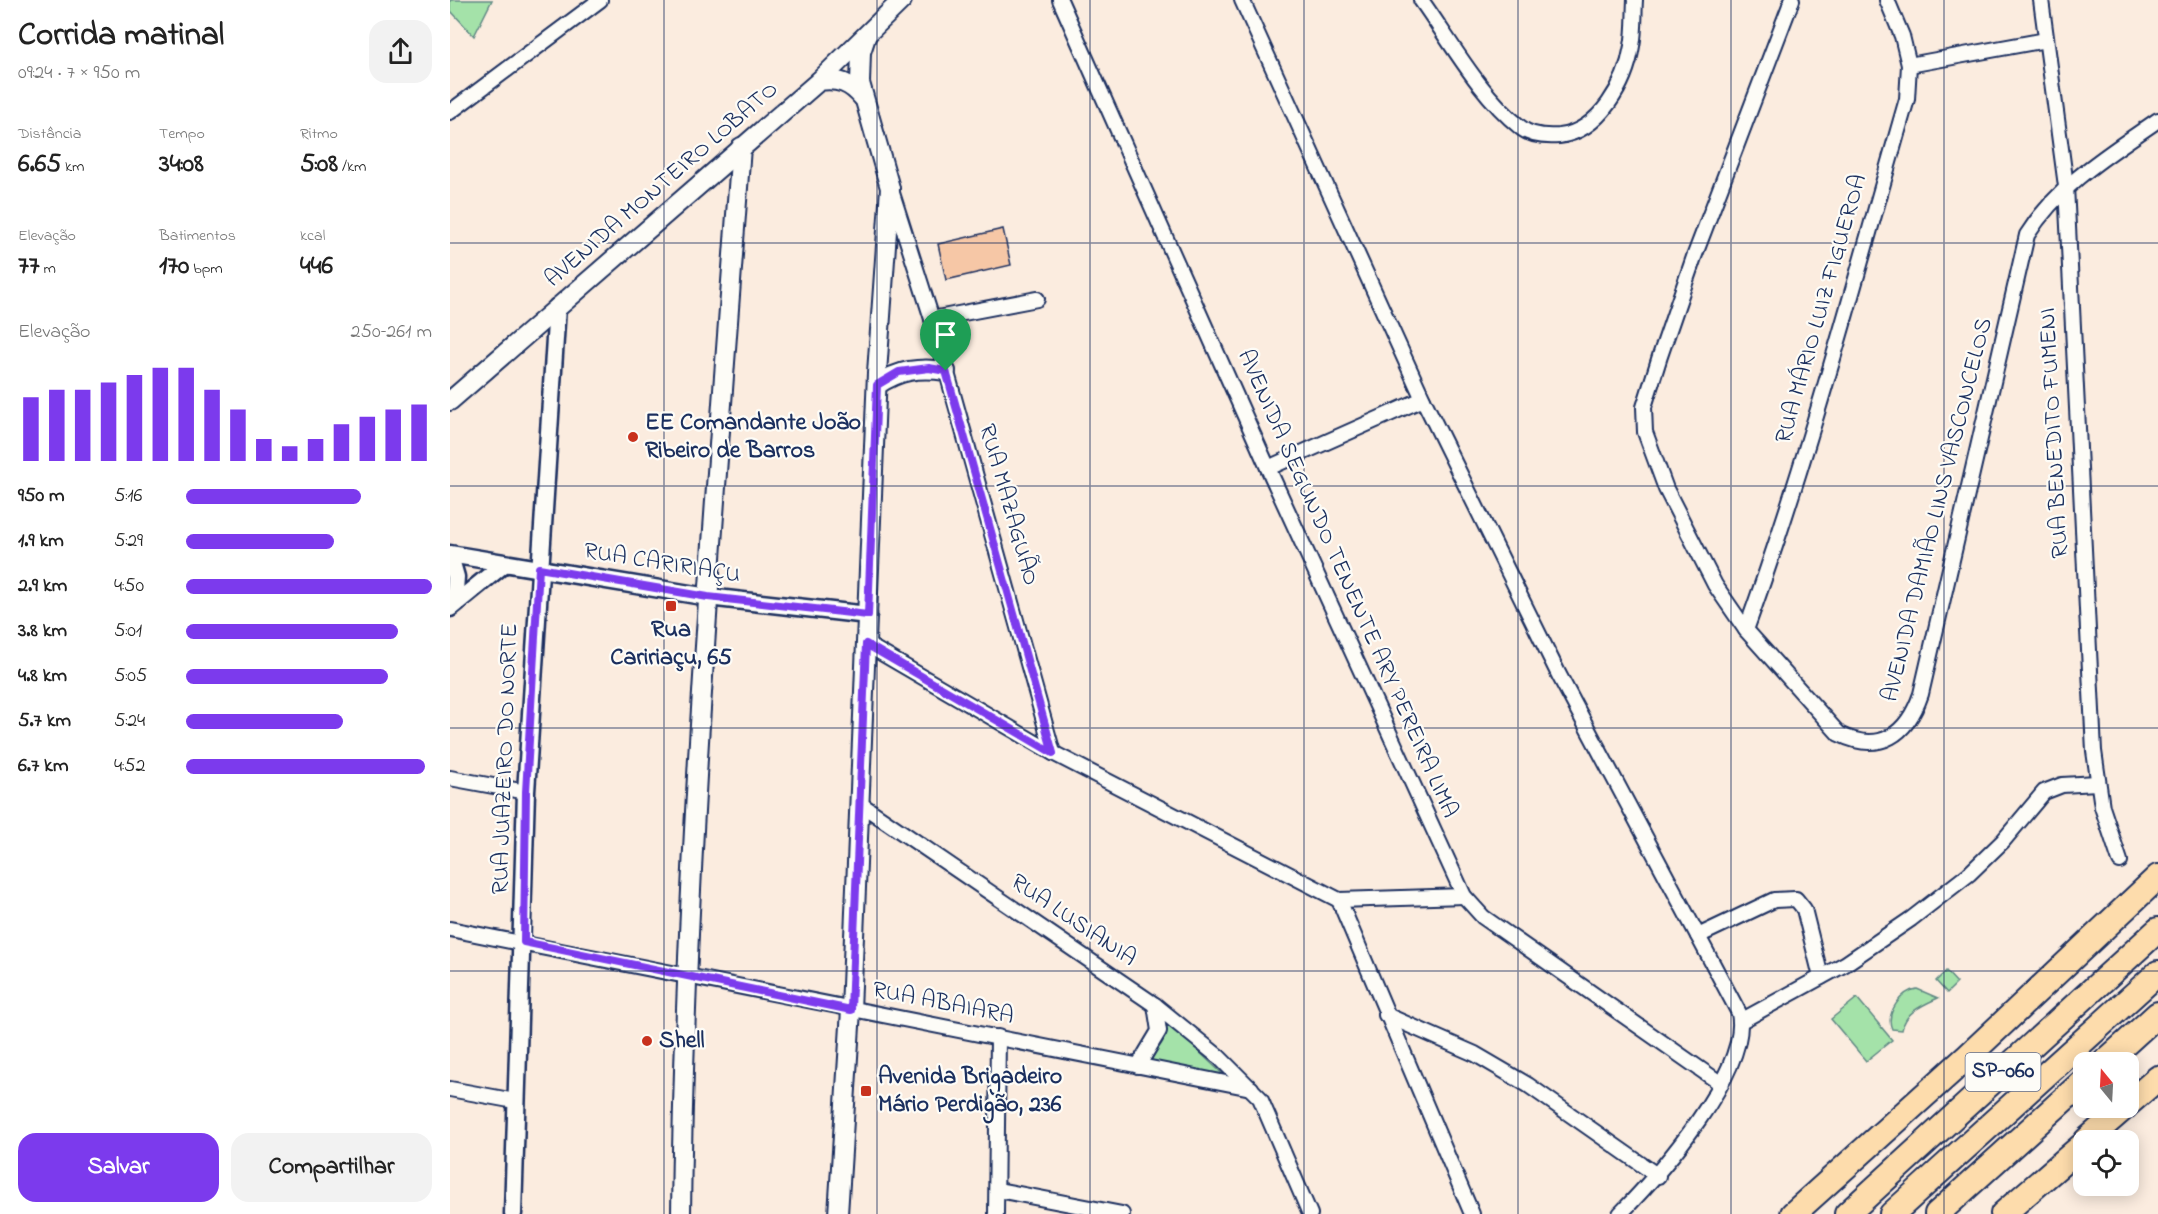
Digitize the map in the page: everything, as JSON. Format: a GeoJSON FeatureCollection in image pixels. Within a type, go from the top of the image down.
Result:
{"type":"FeatureCollection","features":[{"type":"Feature","properties":{"kind":"highway"},"geometry":{"type":"LineString","coordinates":[[1793,1214],[1966,1058],[2158,877]]}},
{"type":"Feature","properties":{"kind":"highway"},"geometry":{"type":"LineString","coordinates":[[2057,971],[2158,891]]}},
{"type":"Feature","properties":{"kind":"highway","name":"SP-060"},"geometry":{"type":"LineString","coordinates":[[1847,1214],[2158,930]]}},
{"type":"Feature","properties":{"kind":"highway","name":"SP-060"},"geometry":{"type":"LineString","coordinates":[[1892,1214],[2158,973]]}},
{"type":"Feature","properties":{"kind":"highway"},"geometry":{"type":"LineString","coordinates":[[2116,1052],[2158,1014]]}},
{"type":"Feature","properties":{"kind":"highway"},"geometry":{"type":"LineString","coordinates":[[2139,1095],[2158,1078]]}},
{"type":"Feature","properties":{"kind":"highway","name":"SP-060"},"geometry":{"type":"LineString","coordinates":[[1937,1214],[2073,1091]]}},
{"type":"Feature","properties":{"kind":"highway"},"geometry":{"type":"LineString","coordinates":[[2099,1130],[2113,1118]]}},
{"type":"Feature","properties":{"kind":"highway"},"geometry":{"type":"LineString","coordinates":[[2003,1214],[2073,1153]]}},
{"type":"Feature","properties":{"kind":"main road","name":"AVENIDA MONTEIRO LOBATO"},"geometry":{"type":"LineString","coordinates":[[450,401],[819,81],[866,38],[902,0]]}},
{"type":"Feature","properties":{"kind":"main road","name":"RUA MAZAGUÃO"},"geometry":{"type":"LineString","coordinates":[[866,38],[860,67],[863,98],[890,188]]}},
{"type":"Feature","properties":{"kind":"main road"},"geometry":{"type":"LineString","coordinates":[[819,81],[829,80],[849,84],[863,98]]}},
{"type":"Feature","properties":{"kind":"main road"},"geometry":{"type":"LineString","coordinates":[[681,1214],[689,976],[708,597],[741,147]]}},
{"type":"Feature","properties":{"kind":"main road"},"geometry":{"type":"LineString","coordinates":[[838,1214],[851,1010],[877,385],[890,188]]}},
{"type":"Feature","properties":{"kind":"main road"},"geometry":{"type":"LineString","coordinates":[[877,385],[906,371],[929,368],[946,371]]}},
{"type":"Feature","properties":{"kind":"street"},"geometry":{"type":"LineString","coordinates":[[450,112],[600,0]]}},
{"type":"Feature","properties":{"kind":"street","name":"AVENIDA SEGUNDO TENENTE ARY PEREIRA LIMA"},"geometry":{"type":"LineString","coordinates":[[1060,0],[1268,468],[1464,896],[1483,917],[1720,1083]]}},
{"type":"Feature","properties":{"kind":"street"},"geometry":{"type":"LineString","coordinates":[[1242,0],[1423,399],[1559,675],[1735,1002],[1741,1021],[1731,1059],[1708,1106],[1658,1176],[1620,1214]]}},
{"type":"Feature","properties":{"kind":"street"},"geometry":{"type":"LineString","coordinates":[[1421,0],[1499,106],[1521,129],[1544,137],[1569,135],[1590,124],[1608,102],[1624,76],[1627,66],[1632,46],[1635,0]]}},
{"type":"Feature","properties":{"kind":"street","name":"AVENIDA DAMIÃO LINS VASCONCELOS"},"geometry":{"type":"LineString","coordinates":[[1792,0],[1694,257],[1644,407],[1645,432],[1674,506],[1715,585],[1746,630],[1839,734],[1856,742],[1872,743],[1886,739],[1910,721],[1921,694],[2027,236],[2041,213],[2066,186],[2158,120]]}},
{"type":"Feature","properties":{"kind":"street","name":"RUA MÁRIO LUIZ FIGUEROA"},"geometry":{"type":"LineString","coordinates":[[1746,630],[1766,577],[1833,358],[1907,99],[1909,65],[1902,36],[1887,0]]}},
{"type":"Feature","properties":{"kind":"street","name":"RUA BENEDITO FUMENI"},"geometry":{"type":"LineString","coordinates":[[2041,0],[2066,186],[2097,783],[2120,861]]}},
{"type":"Feature","properties":{"kind":"street"},"geometry":{"type":"LineString","coordinates":[[1909,65],[2046,40]]}},
{"type":"Feature","properties":{"kind":"street","name":"RUA MAZAGUÃO"},"geometry":{"type":"LineString","coordinates":[[890,188],[932,319],[1053,753]]}},
{"type":"Feature","properties":{"kind":"street"},"geometry":{"type":"LineString","coordinates":[[932,319],[1036,299]]}},
{"type":"Feature","properties":{"kind":"street","name":"RUA JUAZEIRO DO NORTE"},"geometry":{"type":"LineString","coordinates":[[513,1214],[515,1101],[524,942],[526,792],[557,307]]}},
{"type":"Feature","properties":{"kind":"street"},"geometry":{"type":"LineString","coordinates":[[1268,468],[1423,399]]}},
{"type":"Feature","properties":{"kind":"street"},"geometry":{"type":"LineString","coordinates":[[450,555],[456,577],[452,606]]}},
{"type":"Feature","properties":{"kind":"street","name":"RUA CARIRIAÇU"},"geometry":{"type":"LineString","coordinates":[[450,555],[708,597],[868,615]]}},
{"type":"Feature","properties":{"kind":"street"},"geometry":{"type":"LineString","coordinates":[[452,606],[504,564]]}},
{"type":"Feature","properties":{"kind":"street"},"geometry":{"type":"LineString","coordinates":[[866,644],[1053,753],[1339,900],[1464,896]]}},
{"type":"Feature","properties":{"kind":"street"},"geometry":{"type":"LineString","coordinates":[[450,778],[526,792]]}},
{"type":"Feature","properties":{"kind":"street"},"geometry":{"type":"LineString","coordinates":[[1741,1021],[1821,977],[1911,919],[1969,874],[2003,841],[2044,792],[2062,784],[2097,783]]}},
{"type":"Feature","properties":{"kind":"street","name":"RUA LUSIANIA"},"geometry":{"type":"LineString","coordinates":[[859,803],[1155,1005],[1251,1088],[1265,1109],[1310,1214]]}},
{"type":"Feature","properties":{"kind":"street"},"geometry":{"type":"LineString","coordinates":[[1698,936],[1774,900],[1796,899],[1804,909],[1821,977]]}},
{"type":"Feature","properties":{"kind":"street"},"geometry":{"type":"LineString","coordinates":[[1339,900],[1472,1214]]}},
{"type":"Feature","properties":{"kind":"street","name":"RUA ABAIARA"},"geometry":{"type":"LineString","coordinates":[[450,928],[851,1010],[1251,1088]]}},
{"type":"Feature","properties":{"kind":"street"},"geometry":{"type":"LineString","coordinates":[[1138,1066],[1159,1031],[1155,1005]]}},
{"type":"Feature","properties":{"kind":"street"},"geometry":{"type":"LineString","coordinates":[[1386,1015],[1475,1054],[1528,1084],[1658,1176]]}},
{"type":"Feature","properties":{"kind":"street"},"geometry":{"type":"LineString","coordinates":[[996,1214],[998,1037]]}},
{"type":"Feature","properties":{"kind":"street"},"geometry":{"type":"LineString","coordinates":[[450,1089],[515,1101]]}},
{"type":"Feature","properties":{"kind":"street"},"geometry":{"type":"LineString","coordinates":[[998,1190],[1122,1214]]}},
{"type":"Feature","properties":{"kind":"green space"},"geometry":{"type":"Polygon","coordinates":[[[450,0],[492,0],[474,36],[450,10],[450,0]]]}},
{"type":"Feature","properties":{"kind":"green space"},"geometry":{"type":"Polygon","coordinates":[[[1946,971],[1957,983],[1947,993],[1936,981],[1946,971]]]}},
{"type":"Feature","properties":{"kind":"green space"},"geometry":{"type":"Polygon","coordinates":[[[1917,989],[1938,998],[1911,1014],[1902,1030],[1892,1029],[1890,1023],[1896,1004],[1905,994],[1917,989]]]}},
{"type":"Feature","properties":{"kind":"green space"},"geometry":{"type":"Polygon","coordinates":[[[1857,998],[1892,1040],[1866,1061],[1831,1019],[1857,998]]]}},
{"type":"Feature","properties":{"kind":"green space"},"geometry":{"type":"Polygon","coordinates":[[[1162,1017],[1227,1078],[1142,1062],[1162,1044],[1165,1033],[1162,1017]]]}},
{"type":"Feature","properties":{"kind":"building"},"geometry":{"type":"Polygon","coordinates":[[[1003,229],[1011,265],[946,280],[938,244],[1003,229]]]}},
{"type":"Feature","properties":{"kind":"place","name":"EE Comandante João Ribeiro de Barros"},"geometry":{"type":"Point","coordinates":[633,437]}},
{"type":"Feature","properties":{"kind":"place","name":"Rua Caririaçu, 65"},"geometry":{"type":"Point","coordinates":[671,606]}},
{"type":"Feature","properties":{"kind":"place","name":"Shell"},"geometry":{"type":"Point","coordinates":[647,1041]}},
{"type":"Feature","properties":{"kind":"place","name":"Avenida Brigadeiro Mário Perdigão, 236"},"geometry":{"type":"Point","coordinates":[866,1091]}},
{"type":"Feature","properties":{"kind":"route"},"geometry":{"type":"LineString","coordinates":[[929,368],[946,371],[1053,753],[866,644],[851,1010],[524,942],[526,792],[539,568],[708,597],[868,615],[877,385],[899,372],[913,369],[929,368]]}}]}
